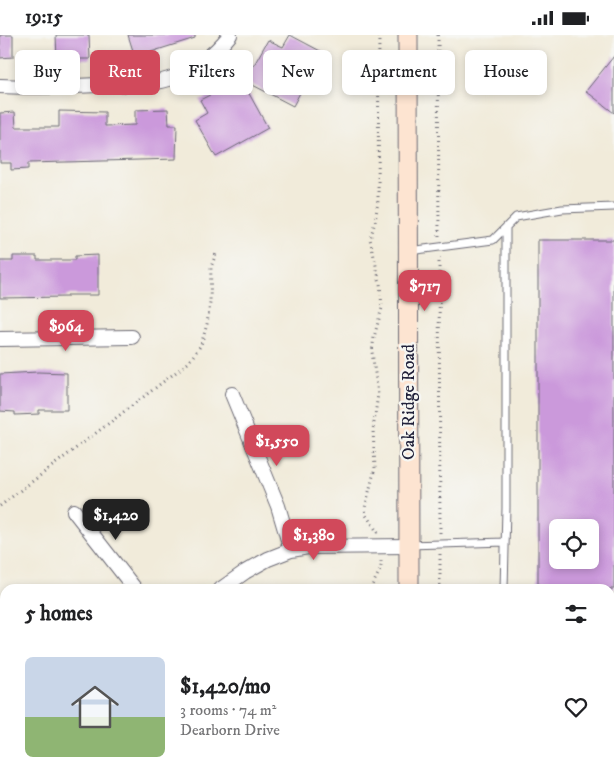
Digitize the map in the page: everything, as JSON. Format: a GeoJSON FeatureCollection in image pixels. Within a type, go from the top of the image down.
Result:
{"type":"FeatureCollection","features":[{"type":"Feature","properties":{"kind":"street"},"geometry":{"type":"LineString","coordinates":[[0,86],[141,84],[167,80],[196,67],[208,58],[230,35]]}},
{"type":"Feature","properties":{"kind":"street","name":"Oak Ridge Road"},"geometry":{"type":"LineString","coordinates":[[408,35],[409,584]]}},
{"type":"Feature","properties":{"kind":"street"},"geometry":{"type":"LineString","coordinates":[[0,339],[132,337]]}},
{"type":"Feature","properties":{"kind":"street"},"geometry":{"type":"LineString","coordinates":[[232,394],[278,506],[292,551]]}},
{"type":"Feature","properties":{"kind":"street"},"geometry":{"type":"LineString","coordinates":[[74,511],[131,584]]}},
{"type":"Feature","properties":{"kind":"street"},"geometry":{"type":"LineString","coordinates":[[228,584],[268,559],[308,547],[409,545]]}},
{"type":"Feature","properties":{"kind":"lane"},"geometry":{"type":"LineString","coordinates":[[408,251],[493,240],[516,217],[562,209],[614,207]]}},
{"type":"Feature","properties":{"kind":"lane"},"geometry":{"type":"LineString","coordinates":[[504,584],[506,227]]}},
{"type":"Feature","properties":{"kind":"lane"},"geometry":{"type":"LineString","coordinates":[[409,545],[505,543]]}},
{"type":"Feature","properties":{"kind":"path"},"geometry":{"type":"LineString","coordinates":[[373,584],[382,569],[381,546],[377,530],[366,515],[365,508],[375,468],[373,430],[378,394],[372,351],[382,308],[380,283],[370,239],[378,201],[379,35]]}},
{"type":"Feature","properties":{"kind":"path"},"geometry":{"type":"LineString","coordinates":[[438,35],[440,584]]}},
{"type":"Feature","properties":{"kind":"path"},"geometry":{"type":"LineString","coordinates":[[0,506],[188,363],[201,345],[207,324],[210,303],[211,267],[217,251]]}},
{"type":"Feature","properties":{"kind":"building"},"geometry":{"type":"Polygon","coordinates":[[[0,35],[13,35],[13,57],[0,58],[0,35]]]}},
{"type":"Feature","properties":{"kind":"building"},"geometry":{"type":"Polygon","coordinates":[[[56,35],[89,35],[90,59],[80,59],[80,50],[57,50],[56,35]]]}},
{"type":"Feature","properties":{"kind":"building"},"geometry":{"type":"Polygon","coordinates":[[[128,35],[195,35],[195,38],[157,50],[133,50],[128,35]]]}},
{"type":"Feature","properties":{"kind":"building"},"geometry":{"type":"Polygon","coordinates":[[[290,35],[318,50],[263,50],[263,90],[253,85],[253,67],[268,40],[283,47],[290,35]]]}},
{"type":"Feature","properties":{"kind":"building"},"geometry":{"type":"Polygon","coordinates":[[[614,56],[614,113],[586,91],[614,56]]]}},
{"type":"Feature","properties":{"kind":"building"},"geometry":{"type":"Polygon","coordinates":[[[210,95],[250,95],[268,128],[216,157],[195,120],[207,113],[200,100],[210,95]]]}},
{"type":"Feature","properties":{"kind":"building"},"geometry":{"type":"Polygon","coordinates":[[[272,95],[299,95],[293,106],[272,95]]]}},
{"type":"Feature","properties":{"kind":"building"},"geometry":{"type":"Polygon","coordinates":[[[168,109],[169,125],[177,125],[176,159],[28,163],[28,169],[11,170],[11,163],[0,163],[0,113],[15,112],[16,127],[59,127],[59,111],[105,112],[105,126],[135,125],[135,110],[168,109]]]}},
{"type":"Feature","properties":{"kind":"building"},"geometry":{"type":"Polygon","coordinates":[[[538,240],[614,240],[614,584],[538,584],[538,240]]]}},
{"type":"Feature","properties":{"kind":"building"},"geometry":{"type":"Polygon","coordinates":[[[98,255],[98,295],[0,298],[0,261],[13,261],[13,256],[37,256],[37,260],[75,260],[75,256],[98,255]]]}},
{"type":"Feature","properties":{"kind":"building"},"geometry":{"type":"Polygon","coordinates":[[[67,373],[67,410],[39,410],[39,414],[15,415],[15,412],[0,411],[0,374],[67,373]]]}}]}
